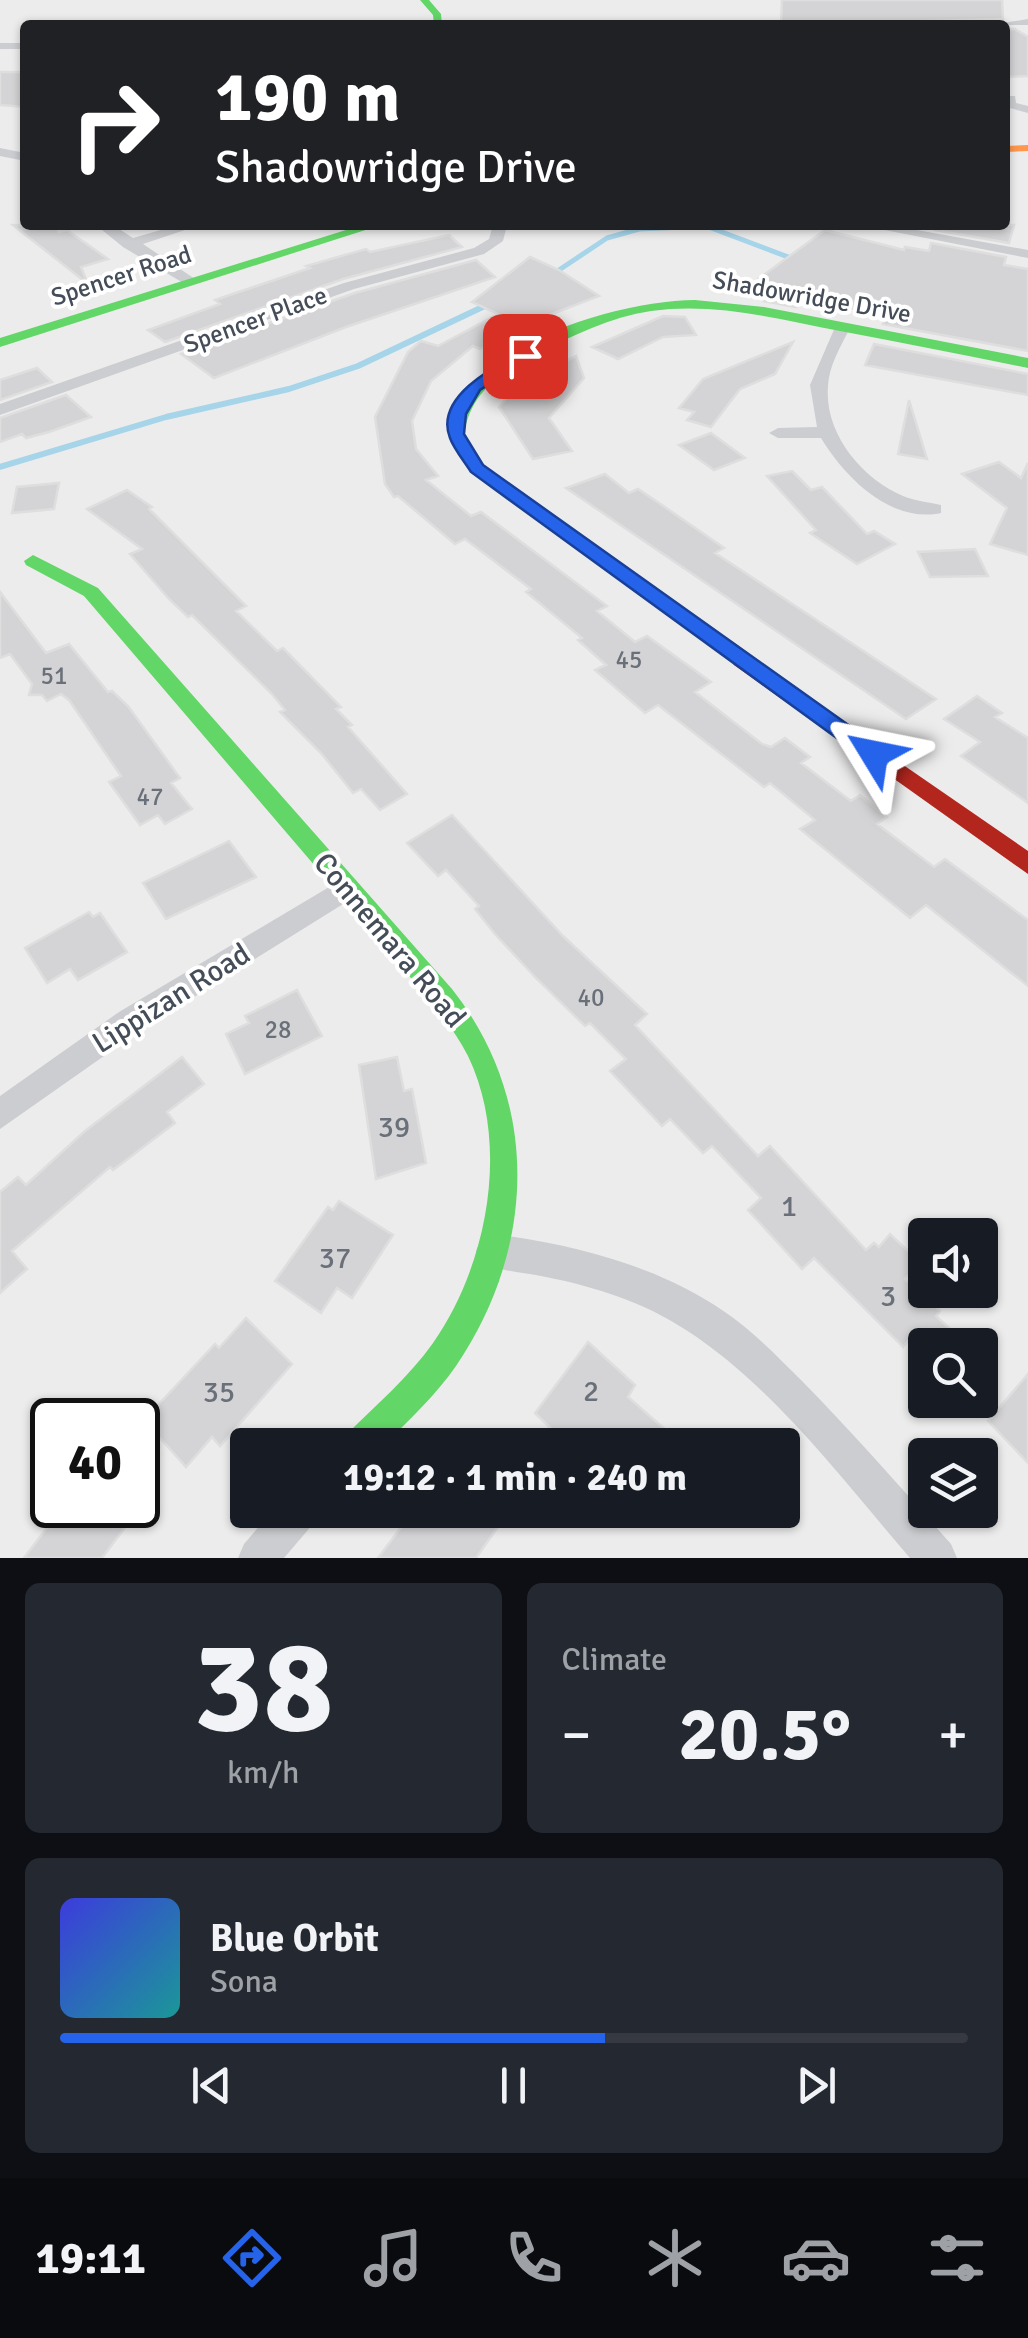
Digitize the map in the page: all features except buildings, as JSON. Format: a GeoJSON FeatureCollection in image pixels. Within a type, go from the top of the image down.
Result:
{"type":"FeatureCollection","features":[{"type":"Feature","properties":{"kind":"street"},"geometry":{"type":"LineString","coordinates":[[424,0],[438,14],[438,20]]}},
{"type":"Feature","properties":{"kind":"street"},"geometry":{"type":"LineString","coordinates":[[1010,30],[1026,40]]}},
{"type":"Feature","properties":{"kind":"street"},"geometry":{"type":"LineString","coordinates":[[110,230],[190,281]]}},
{"type":"Feature","properties":{"kind":"street"},"geometry":{"type":"LineString","coordinates":[[128,244],[176,230]]}},
{"type":"Feature","properties":{"kind":"street","name":"Spencer Road"},"geometry":{"type":"LineString","coordinates":[[0,343],[358,230]]}},
{"type":"Feature","properties":{"kind":"street","name":"Spencer Place"},"geometry":{"type":"LineString","coordinates":[[0,410],[349,286],[479,251],[496,241],[499,230]]}},
{"type":"Feature","properties":{"kind":"street"},"geometry":{"type":"LineString","coordinates":[[894,230],[1028,254]]}},
{"type":"Feature","properties":{"kind":"street","name":"Shadowridge Drive"},"geometry":{"type":"LineString","coordinates":[[1028,362],[710,304],[623,312],[491,373],[464,401],[456,434],[477,468],[506,492],[1028,864]]}},
{"type":"Feature","properties":{"kind":"street"},"geometry":{"type":"LineString","coordinates":[[842,328],[823,365],[818,388],[828,432],[846,461],[870,486],[898,501],[934,509]]}},
{"type":"Feature","properties":{"kind":"street"},"geometry":{"type":"LineString","coordinates":[[778,432],[828,432]]}},
{"type":"Feature","properties":{"kind":"street","name":"Connemara Road"},"geometry":{"type":"LineString","coordinates":[[33,560],[72,578],[91,592],[444,996],[476,1044],[489,1072],[501,1156],[493,1252],[471,1309],[444,1354],[376,1428]]}},
{"type":"Feature","properties":{"kind":"street","name":"Lippizan Road"},"geometry":{"type":"LineString","coordinates":[[0,1114],[130,1021],[346,888]]}},
{"type":"Feature","properties":{"kind":"street"},"geometry":{"type":"LineString","coordinates":[[493,1252],[550,1258],[600,1273],[698,1315],[750,1356],[810,1415],[937,1558]]}},
{"type":"Feature","properties":{"kind":"street"},"geometry":{"type":"LineString","coordinates":[[258,1558],[283,1528]]}},
{"type":"Feature","properties":{"kind":"waterway"},"geometry":{"type":"LineString","coordinates":[[550,276],[607,238],[635,230]]}},
{"type":"Feature","properties":{"kind":"waterway"},"geometry":{"type":"LineString","coordinates":[[717,230],[796,260]]}},
{"type":"Feature","properties":{"kind":"waterway"},"geometry":{"type":"LineString","coordinates":[[0,467],[166,417],[289,389],[358,366],[491,303]]}},
{"type":"Feature","properties":{"kind":"traffic: fast"},"geometry":{"type":"LineString","coordinates":[[424,0],[438,20]]}},
{"type":"Feature","properties":{"kind":"traffic: fast"},"geometry":{"type":"LineString","coordinates":[[0,343],[359,230]]}},
{"type":"Feature","properties":{"kind":"traffic: fast"},"geometry":{"type":"LineString","coordinates":[[741,660],[477,468],[456,434],[464,405],[479,384],[514,360],[586,325],[633,310],[672,304],[764,311],[1028,363]]}},
{"type":"Feature","properties":{"kind":"traffic: fast"},"geometry":{"type":"LineString","coordinates":[[33,561],[91,592],[443,997],[474,1040],[487,1069],[497,1104],[503,1179],[491,1254],[464,1324],[444,1355],[377,1428]]}},
{"type":"Feature","properties":{"kind":"traffic: slow"},"geometry":{"type":"LineString","coordinates":[[1010,149],[1028,148]]}},
{"type":"Feature","properties":{"kind":"traffic: jam"},"geometry":{"type":"LineString","coordinates":[[741,660],[1028,864]]}},
{"type":"Feature","properties":{"kind":"route"},"geometry":{"type":"LineString","coordinates":[[525,356],[491,373],[474,387],[458,414],[456,434],[477,468],[874,754]]}}]}
